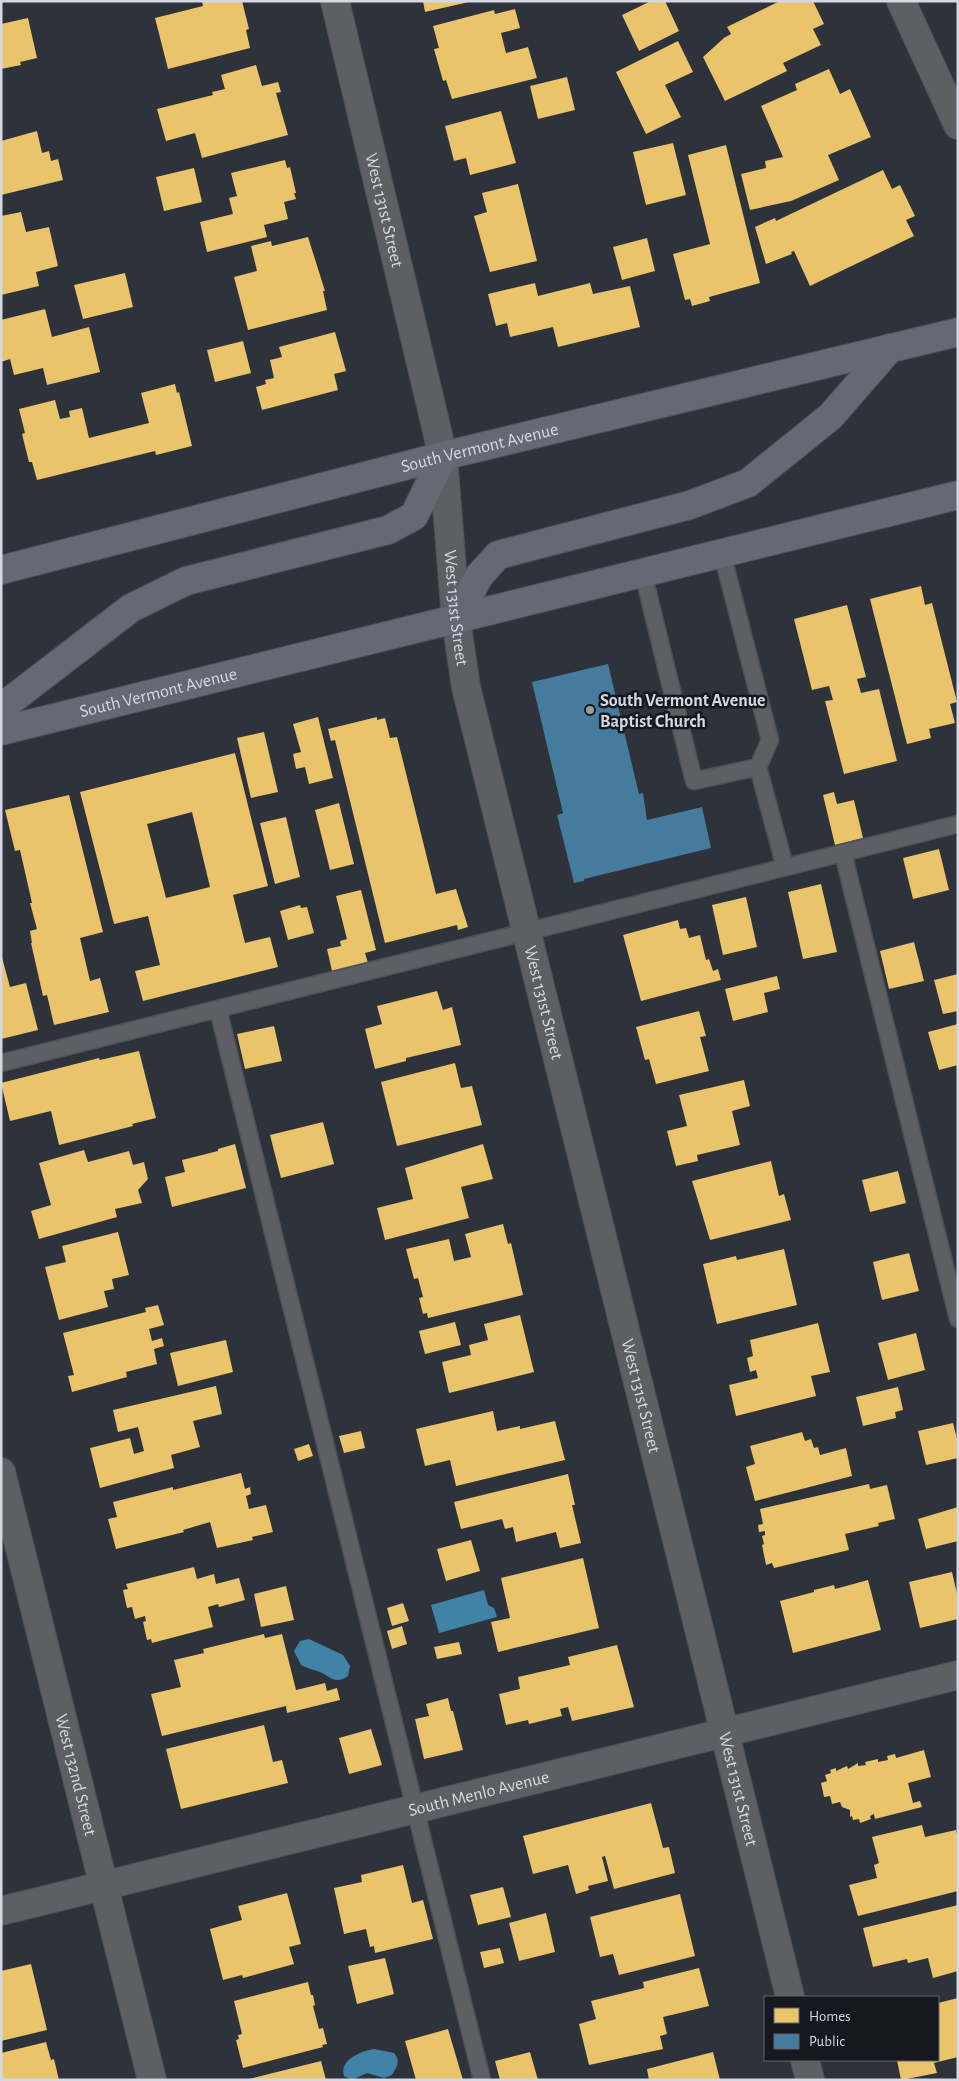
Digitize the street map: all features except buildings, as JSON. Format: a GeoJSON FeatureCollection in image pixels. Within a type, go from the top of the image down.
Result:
{"type":"FeatureCollection","features":[{"type":"Feature","properties":{"kind":"main road","name":"South Vermont Avenue"},"geometry":{"type":"LineString","coordinates":[[1,570],[443,456],[958,332]]}},
{"type":"Feature","properties":{"kind":"main road"},"geometry":{"type":"LineString","coordinates":[[456,620],[479,576],[498,555],[690,505],[748,483],[831,416],[890,348]]}},
{"type":"Feature","properties":{"kind":"main road"},"geometry":{"type":"LineString","coordinates":[[1,708],[131,608],[186,581],[388,530],[414,516],[443,456]]}},
{"type":"Feature","properties":{"kind":"main road","name":"South Vermont Avenue"},"geometry":{"type":"LineString","coordinates":[[1,731],[958,495]]}},
{"type":"Feature","properties":{"kind":"street","name":"West 131st Street"},"geometry":{"type":"LineString","coordinates":[[335,1],[443,456],[456,620],[466,687],[790,1996]]}},
{"type":"Feature","properties":{"kind":"street"},"geometry":{"type":"LineString","coordinates":[[901,1],[958,124]]}},
{"type":"Feature","properties":{"kind":"street","name":"West 132nd Street"},"geometry":{"type":"LineString","coordinates":[[1,1472],[152,2080]]}},
{"type":"Feature","properties":{"kind":"street","name":"South Menlo Avenue"},"geometry":{"type":"LineString","coordinates":[[1,1911],[958,1675]]}},
{"type":"Feature","properties":{"kind":"street"},"geometry":{"type":"LineString","coordinates":[[805,2061],[810,2080]]}},
{"type":"Feature","properties":{"kind":"lane"},"geometry":{"type":"LineString","coordinates":[[722,553],[770,740],[758,768],[785,867]]}},
{"type":"Feature","properties":{"kind":"lane"},"geometry":{"type":"LineString","coordinates":[[643,573],[694,781],[758,768]]}},
{"type":"Feature","properties":{"kind":"lane"},"geometry":{"type":"LineString","coordinates":[[1,1063],[958,824]]}},
{"type":"Feature","properties":{"kind":"lane"},"geometry":{"type":"LineString","coordinates":[[843,853],[958,1319]]}},
{"type":"Feature","properties":{"kind":"lane"},"geometry":{"type":"LineString","coordinates":[[218,1009],[482,2080]]}},
{"type":"Feature","properties":{"kind":"water"},"geometry":{"type":"Polygon","coordinates":[[[484,1590],[488,1605],[494,1608],[497,1617],[439,1633],[431,1605],[484,1590]]]}},
{"type":"Feature","properties":{"kind":"water"},"geometry":{"type":"Polygon","coordinates":[[[309,1639],[343,1655],[350,1666],[348,1676],[335,1680],[301,1665],[294,1651],[300,1641],[309,1639]]]}},
{"type":"Feature","properties":{"kind":"water"},"geometry":{"type":"Polygon","coordinates":[[[374,2049],[394,2053],[398,2062],[392,2075],[384,2078],[367,2073],[352,2080],[344,2076],[343,2070],[345,2065],[352,2057],[374,2049]]]}},
{"type":"Feature","properties":{"kind":"place","name":"South Vermont Avenue Baptist Church"},"geometry":{"type":"Point","coordinates":[590,710]}}]}
